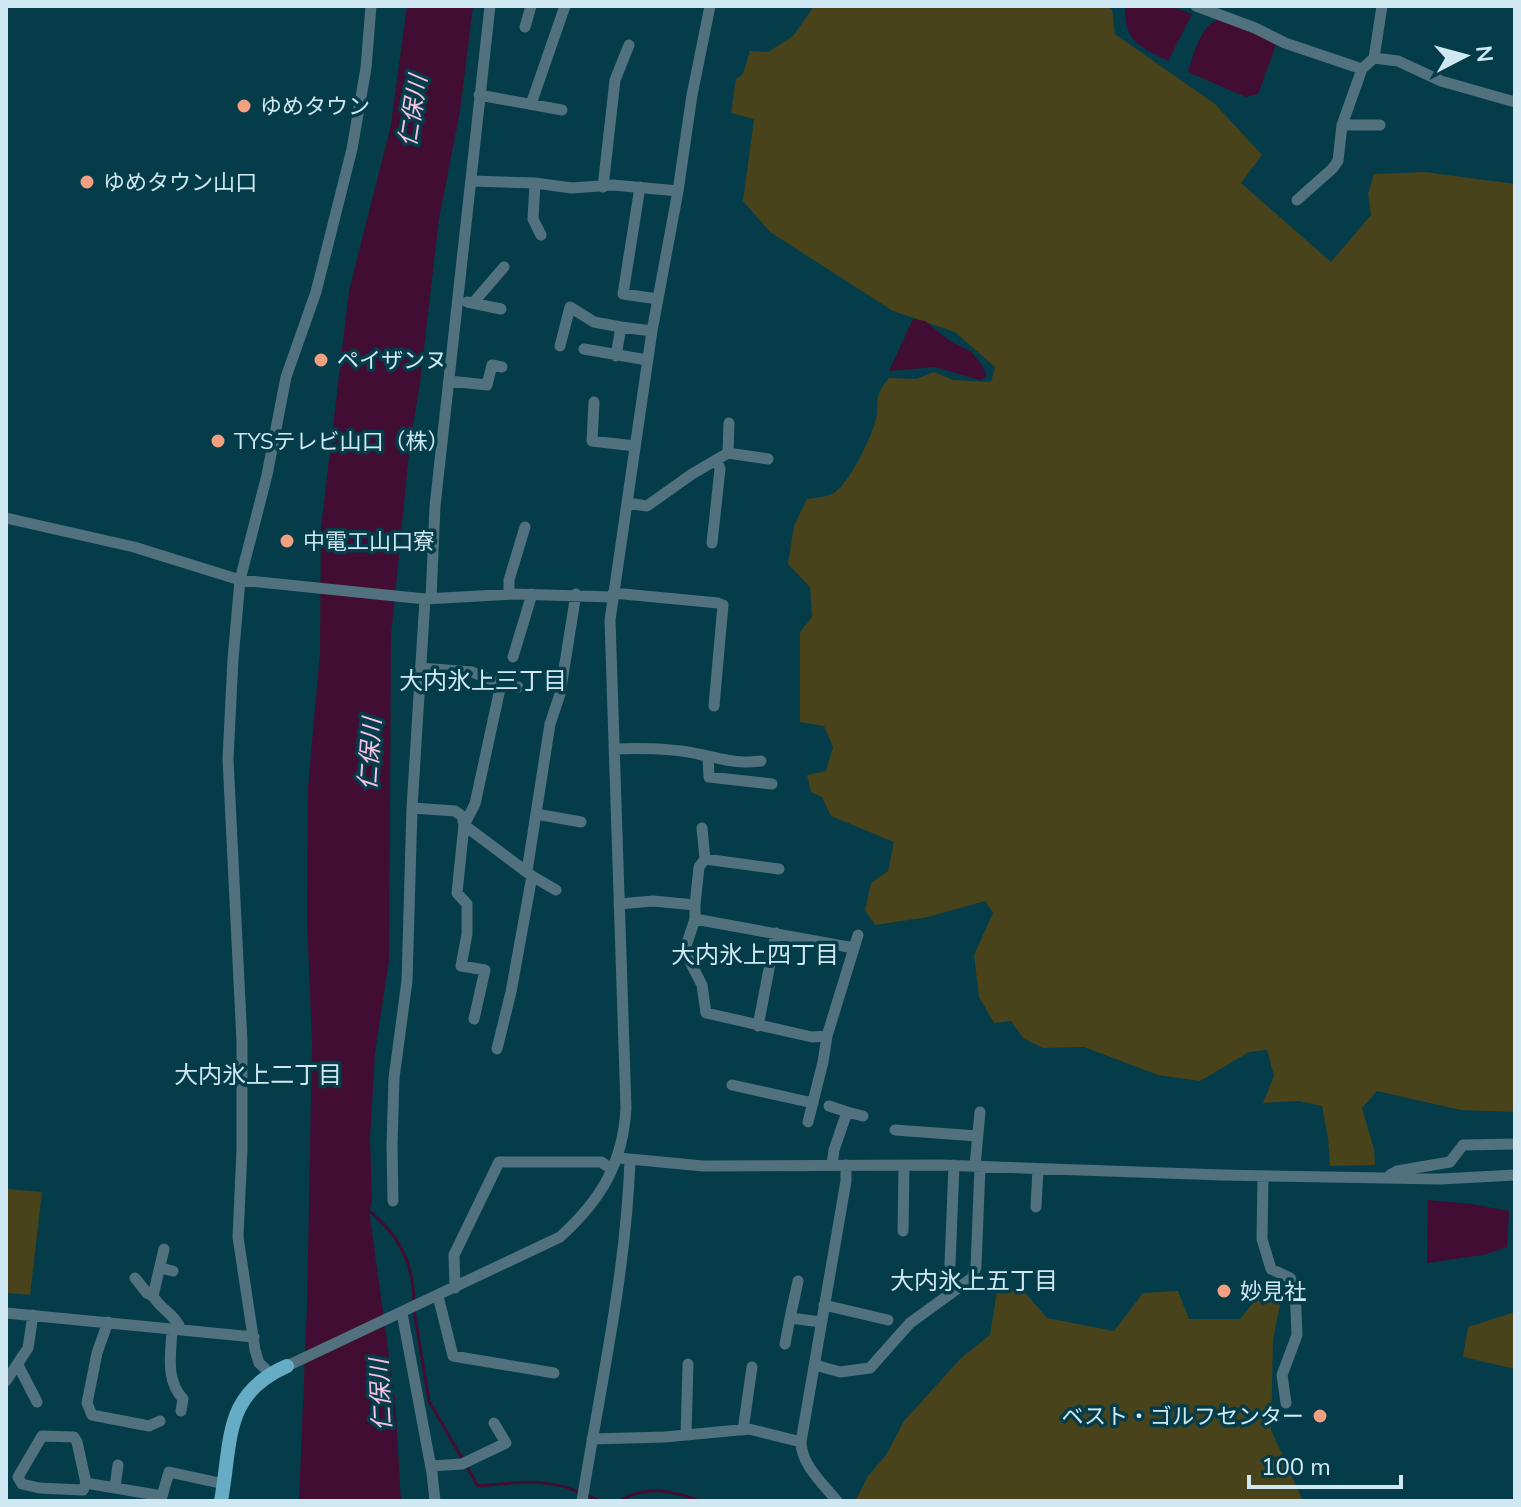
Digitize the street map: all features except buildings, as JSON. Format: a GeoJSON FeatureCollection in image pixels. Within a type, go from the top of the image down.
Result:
{"type":"FeatureCollection","features":[{"type":"Feature","properties":{"kind":"main road"},"geometry":{"type":"LineString","coordinates":[[221,1501],[235,1418],[242,1400],[258,1382],[290,1365]]}},
{"type":"Feature","properties":{"kind":"street"},"geometry":{"type":"LineString","coordinates":[[271,1374],[259,1363],[238,1237],[242,1042],[228,714],[240,580],[261,502],[286,377],[316,292],[352,149],[366,68],[371,6]]}},
{"type":"Feature","properties":{"kind":"street"},"geometry":{"type":"LineString","coordinates":[[393,1201],[394,1078],[407,981],[412,808],[425,599],[490,6]]}},
{"type":"Feature","properties":{"kind":"street"},"geometry":{"type":"LineString","coordinates":[[525,27],[531,6]]}},
{"type":"Feature","properties":{"kind":"street"},"geometry":{"type":"LineString","coordinates":[[531,104],[565,6]]}},
{"type":"Feature","properties":{"kind":"street"},"geometry":{"type":"LineString","coordinates":[[582,1501],[628,1208],[620,1162],[626,1108],[609,650],[613,595],[647,360],[710,6]]}},
{"type":"Feature","properties":{"kind":"street"},"geometry":{"type":"LineString","coordinates":[[1196,6],[1285,43],[1362,69]]}},
{"type":"Feature","properties":{"kind":"street"},"geometry":{"type":"LineString","coordinates":[[1297,200],[1338,161],[1342,125],[1362,69],[1374,58],[1382,6]]}},
{"type":"Feature","properties":{"kind":"street"},"geometry":{"type":"LineString","coordinates":[[603,187],[615,80],[629,45]]}},
{"type":"Feature","properties":{"kind":"street"},"geometry":{"type":"LineString","coordinates":[[1374,58],[1398,61],[1441,81],[1515,102]]}},
{"type":"Feature","properties":{"kind":"street"},"geometry":{"type":"LineString","coordinates":[[479,95],[562,110]]}},
{"type":"Feature","properties":{"kind":"street"},"geometry":{"type":"LineString","coordinates":[[1342,125],[1380,125]]}},
{"type":"Feature","properties":{"kind":"street"},"geometry":{"type":"LineString","coordinates":[[472,181],[535,183],[572,188],[613,185],[678,191]]}},
{"type":"Feature","properties":{"kind":"street"},"geometry":{"type":"LineString","coordinates":[[535,183],[533,219],[541,235]]}},
{"type":"Feature","properties":{"kind":"street"},"geometry":{"type":"LineString","coordinates":[[640,187],[623,294],[658,299]]}},
{"type":"Feature","properties":{"kind":"street"},"geometry":{"type":"LineString","coordinates":[[473,303],[504,267]]}},
{"type":"Feature","properties":{"kind":"street"},"geometry":{"type":"LineString","coordinates":[[459,301],[501,309]]}},
{"type":"Feature","properties":{"kind":"street"},"geometry":{"type":"LineString","coordinates":[[560,346],[570,307],[594,322],[652,331]]}},
{"type":"Feature","properties":{"kind":"street"},"geometry":{"type":"LineString","coordinates":[[616,356],[621,327]]}},
{"type":"Feature","properties":{"kind":"street"},"geometry":{"type":"LineString","coordinates":[[584,349],[647,360]]}},
{"type":"Feature","properties":{"kind":"street"},"geometry":{"type":"LineString","coordinates":[[449,381],[487,385],[492,365],[502,367]]}},
{"type":"Feature","properties":{"kind":"street"},"geometry":{"type":"LineString","coordinates":[[594,402],[592,441],[635,446]]}},
{"type":"Feature","properties":{"kind":"street"},"geometry":{"type":"LineString","coordinates":[[728,453],[729,423]]}},
{"type":"Feature","properties":{"kind":"street"},"geometry":{"type":"LineString","coordinates":[[627,503],[647,506],[728,453],[768,459]]}},
{"type":"Feature","properties":{"kind":"street"},"geometry":{"type":"LineString","coordinates":[[712,543],[720,469],[717,460]]}},
{"type":"Feature","properties":{"kind":"street"},"geometry":{"type":"LineString","coordinates":[[6,518],[134,547],[240,580],[425,599],[576,594],[718,603],[723,605],[714,706]]}},
{"type":"Feature","properties":{"kind":"street"},"geometry":{"type":"LineString","coordinates":[[509,594],[509,580],[525,527]]}},
{"type":"Feature","properties":{"kind":"street"},"geometry":{"type":"LineString","coordinates":[[513,657],[532,594]]}},
{"type":"Feature","properties":{"kind":"street"},"geometry":{"type":"LineString","coordinates":[[497,1049],[511,992],[550,724],[560,694],[576,594]]}},
{"type":"Feature","properties":{"kind":"street"},"geometry":{"type":"LineString","coordinates":[[420,668],[472,672],[501,684],[518,687]]}},
{"type":"Feature","properties":{"kind":"street"},"geometry":{"type":"LineString","coordinates":[[464,825],[475,804],[501,684]]}},
{"type":"Feature","properties":{"kind":"street"},"geometry":{"type":"LineString","coordinates":[[614,749],[669,749],[723,761],[761,761]]}},
{"type":"Feature","properties":{"kind":"street"},"geometry":{"type":"LineString","coordinates":[[708,757],[709,777],[772,784]]}},
{"type":"Feature","properties":{"kind":"street"},"geometry":{"type":"LineString","coordinates":[[412,808],[455,811],[462,816],[464,825],[457,893],[467,904],[467,934],[461,966],[485,970],[474,1019]]}},
{"type":"Feature","properties":{"kind":"street"},"geometry":{"type":"LineString","coordinates":[[536,814],[581,822]]}},
{"type":"Feature","properties":{"kind":"street"},"geometry":{"type":"LineString","coordinates":[[464,825],[556,890]]}},
{"type":"Feature","properties":{"kind":"street"},"geometry":{"type":"LineString","coordinates":[[702,828],[705,859],[699,867],[695,919],[686,946],[687,956],[702,985],[706,1013],[812,1037],[827,1036]]}},
{"type":"Feature","properties":{"kind":"street"},"geometry":{"type":"LineString","coordinates":[[705,859],[779,869]]}},
{"type":"Feature","properties":{"kind":"street"},"geometry":{"type":"LineString","coordinates":[[619,904],[653,901],[695,905]]}},
{"type":"Feature","properties":{"kind":"street"},"geometry":{"type":"LineString","coordinates":[[695,919],[854,948]]}},
{"type":"Feature","properties":{"kind":"street"},"geometry":{"type":"LineString","coordinates":[[758,1026],[776,933]]}},
{"type":"Feature","properties":{"kind":"street"},"geometry":{"type":"LineString","coordinates":[[808,1122],[827,1036],[858,935]]}},
{"type":"Feature","properties":{"kind":"street"},"geometry":{"type":"LineString","coordinates":[[732,1085],[813,1103]]}},
{"type":"Feature","properties":{"kind":"street"},"geometry":{"type":"LineString","coordinates":[[829,1106],[863,1116]]}},
{"type":"Feature","properties":{"kind":"street"},"geometry":{"type":"LineString","coordinates":[[832,1165],[847,1112]]}},
{"type":"Feature","properties":{"kind":"street"},"geometry":{"type":"LineString","coordinates":[[815,1365],[840,1372],[870,1368],[910,1323],[972,1278],[976,1267],[980,1112]]}},
{"type":"Feature","properties":{"kind":"street"},"geometry":{"type":"LineString","coordinates":[[895,1130],[977,1136]]}},
{"type":"Feature","properties":{"kind":"street"},"geometry":{"type":"LineString","coordinates":[[1386,1177],[1397,1171],[1450,1162],[1463,1145],[1515,1144]]}},
{"type":"Feature","properties":{"kind":"street"},"geometry":{"type":"LineString","coordinates":[[455,1288],[454,1255],[499,1162],[703,1166],[954,1165],[1441,1179],[1515,1175]]}},
{"type":"Feature","properties":{"kind":"street"},"geometry":{"type":"LineString","coordinates":[[290,1365],[560,1237],[589,1208],[620,1162]]}},
{"type":"Feature","properties":{"kind":"street"},"geometry":{"type":"LineString","coordinates":[[837,1501],[807,1464],[801,1442],[846,1181],[846,1165]]}},
{"type":"Feature","properties":{"kind":"street"},"geometry":{"type":"LineString","coordinates":[[903,1231],[904,1165]]}},
{"type":"Feature","properties":{"kind":"street"},"geometry":{"type":"LineString","coordinates":[[950,1264],[947,1243],[956,1215],[954,1165]]}},
{"type":"Feature","properties":{"kind":"street"},"geometry":{"type":"LineString","coordinates":[[1036,1207],[1038,1169]]}},
{"type":"Feature","properties":{"kind":"street"},"geometry":{"type":"LineString","coordinates":[[1263,1176],[1262,1239],[1271,1269],[1290,1278],[1295,1287],[1297,1335],[1282,1375],[1286,1403]]}},
{"type":"Feature","properties":{"kind":"street"},"geometry":{"type":"LineString","coordinates":[[153,1296],[164,1249]]}},
{"type":"Feature","properties":{"kind":"street"},"geometry":{"type":"LineString","coordinates":[[160,1268],[173,1271]]}},
{"type":"Feature","properties":{"kind":"street"},"geometry":{"type":"LineString","coordinates":[[135,1278],[179,1324],[172,1386],[183,1399],[181,1411]]}},
{"type":"Feature","properties":{"kind":"street"},"geometry":{"type":"LineString","coordinates":[[785,1344],[798,1281]]}},
{"type":"Feature","properties":{"kind":"street"},"geometry":{"type":"LineString","coordinates":[[438,1296],[453,1356],[554,1373]]}},
{"type":"Feature","properties":{"kind":"street"},"geometry":{"type":"LineString","coordinates":[[824,1305],[888,1320]]}},
{"type":"Feature","properties":{"kind":"street"},"geometry":{"type":"LineString","coordinates":[[6,1313],[254,1337]]}},
{"type":"Feature","properties":{"kind":"street"},"geometry":{"type":"LineString","coordinates":[[6,1381],[28,1348],[33,1315]]}},
{"type":"Feature","properties":{"kind":"street"},"geometry":{"type":"LineString","coordinates":[[396,1315],[431,1466],[435,1501]]}},
{"type":"Feature","properties":{"kind":"street"},"geometry":{"type":"LineString","coordinates":[[790,1318],[821,1322]]}},
{"type":"Feature","properties":{"kind":"street"},"geometry":{"type":"LineString","coordinates":[[108,1322],[97,1353],[87,1403],[92,1415],[149,1426],[160,1421]]}},
{"type":"Feature","properties":{"kind":"street"},"geometry":{"type":"LineString","coordinates":[[686,1435],[688,1364]]}},
{"type":"Feature","properties":{"kind":"street"},"geometry":{"type":"LineString","coordinates":[[18,1365],[37,1402]]}},
{"type":"Feature","properties":{"kind":"street"},"geometry":{"type":"LineString","coordinates":[[743,1430],[752,1367]]}},
{"type":"Feature","properties":{"kind":"street"},"geometry":{"type":"LineString","coordinates":[[431,1466],[466,1463],[506,1443],[494,1423]]}},
{"type":"Feature","properties":{"kind":"street"},"geometry":{"type":"LineString","coordinates":[[592,1439],[749,1429],[801,1442]]}},
{"type":"Feature","properties":{"kind":"street"},"geometry":{"type":"LineString","coordinates":[[42,1436],[74,1437],[86,1483],[83,1490],[39,1488],[22,1484],[18,1477],[42,1436]]}},
{"type":"Feature","properties":{"kind":"street"},"geometry":{"type":"LineString","coordinates":[[115,1487],[118,1465]]}},
{"type":"Feature","properties":{"kind":"street"},"geometry":{"type":"LineString","coordinates":[[86,1483],[162,1496],[169,1472],[224,1484]]}},
{"type":"Feature","properties":{"kind":"shaded area"},"geometry":{"type":"Polygon","coordinates":[[[814,6],[1103,6],[1112,9],[1115,34],[1215,104],[1262,155],[1241,183],[1331,262],[1371,215],[1368,194],[1374,174],[1425,172],[1515,184],[1515,1112],[1461,1110],[1377,1091],[1362,1108],[1374,1149],[1375,1165],[1330,1166],[1322,1106],[1299,1101],[1263,1103],[1274,1076],[1267,1050],[1249,1052],[1200,1081],[1158,1075],[1084,1047],[1043,1048],[1023,1038],[1011,1021],[994,1023],[979,997],[974,955],[993,913],[985,901],[928,917],[875,925],[865,910],[871,883],[888,871],[894,842],[831,816],[822,797],[811,792],[807,775],[826,771],[833,747],[824,726],[800,722],[800,632],[812,617],[810,587],[788,564],[794,526],[807,499],[832,494],[852,472],[870,437],[879,394],[889,378],[916,379],[934,372],[953,380],[991,382],[995,367],[955,332],[893,311],[770,232],[743,201],[754,119],[731,113],[736,79],[743,74],[750,51],[768,52],[793,36],[814,6]]]}},
{"type":"Feature","properties":{"kind":"shaded area"},"geometry":{"type":"Polygon","coordinates":[[[6,1189],[42,1192],[30,1295],[6,1293],[6,1189]]]}},
{"type":"Feature","properties":{"kind":"shaded area"},"geometry":{"type":"Polygon","coordinates":[[[1267,1286],[1281,1299],[1273,1340],[1271,1430],[1303,1501],[855,1501],[868,1476],[886,1455],[904,1421],[961,1358],[990,1335],[997,1291],[1022,1289],[1047,1318],[1114,1331],[1143,1293],[1178,1291],[1189,1319],[1240,1319],[1267,1286]]]}},
{"type":"Feature","properties":{"kind":"shaded area"},"geometry":{"type":"Polygon","coordinates":[[[1515,1312],[1515,1369],[1463,1357],[1468,1327],[1515,1312]]]}},
{"type":"Feature","properties":{"kind":"water","name":"仁保川"},"geometry":{"type":"Polygon","coordinates":[[[407,6],[473,6],[460,111],[439,219],[410,443],[391,636],[389,960],[375,1053],[370,1138],[372,1202],[369,1210],[395,1399],[401,1501],[299,1501],[307,1306],[312,1042],[307,922],[308,788],[320,652],[321,528],[349,291],[391,125],[407,6]]]}},
{"type":"Feature","properties":{"kind":"water"},"geometry":{"type":"Polygon","coordinates":[[[1125,6],[1170,6],[1192,14],[1168,61],[1135,41],[1127,28],[1125,6]]]}},
{"type":"Feature","properties":{"kind":"water"},"geometry":{"type":"Polygon","coordinates":[[[1219,19],[1261,34],[1276,45],[1258,94],[1246,97],[1188,72],[1202,34],[1219,19]]]}},
{"type":"Feature","properties":{"kind":"water"},"geometry":{"type":"Polygon","coordinates":[[[913,319],[925,321],[950,341],[972,352],[987,376],[980,380],[935,367],[889,371],[913,319]]]}},
{"type":"Feature","properties":{"kind":"water"},"geometry":{"type":"Polygon","coordinates":[[[1428,1200],[1509,1211],[1507,1247],[1483,1255],[1427,1263],[1428,1200]]]}},
{"type":"Feature","properties":{"kind":"waterway"},"geometry":{"type":"LineString","coordinates":[[368,1210],[388,1229],[402,1250],[411,1275],[414,1303]]}},
{"type":"Feature","properties":{"kind":"waterway"},"geometry":{"type":"LineString","coordinates":[[414,1311],[429,1401],[463,1460]]}},
{"type":"Feature","properties":{"kind":"waterway"},"geometry":{"type":"LineString","coordinates":[[467,1467],[478,1486],[542,1483],[578,1492]]}},
{"type":"Feature","properties":{"kind":"waterway"},"geometry":{"type":"LineString","coordinates":[[620,1501],[650,1491],[680,1494],[700,1501]]}},
{"type":"Feature","properties":{"kind":"waterway"},"geometry":{"type":"LineString","coordinates":[[585,1495],[600,1501]]}},
{"type":"Feature","properties":{"kind":"place","name":"ゆめタウン"},"geometry":{"type":"Point","coordinates":[244,106]}},
{"type":"Feature","properties":{"kind":"place","name":"ゆめタウン山口"},"geometry":{"type":"Point","coordinates":[87,182]}},
{"type":"Feature","properties":{"kind":"place","name":"ペイザンヌ"},"geometry":{"type":"Point","coordinates":[321,360]}},
{"type":"Feature","properties":{"kind":"place","name":"TYSテレビ山口（株）"},"geometry":{"type":"Point","coordinates":[218,441]}},
{"type":"Feature","properties":{"kind":"place","name":"中電工山口寮"},"geometry":{"type":"Point","coordinates":[287,541]}},
{"type":"Feature","properties":{"kind":"place","name":"妙見社"},"geometry":{"type":"Point","coordinates":[1224,1291]}},
{"type":"Feature","properties":{"kind":"place","name":"ベスト・ゴルフセンター"},"geometry":{"type":"Point","coordinates":[1320,1416]}},
{"type":"Feature","properties":{"kind":"district","name":"大内氷上三丁目"},"geometry":{"type":"Point","coordinates":[483,681]}},
{"type":"Feature","properties":{"kind":"district","name":"大内氷上四丁目"},"geometry":{"type":"Point","coordinates":[755,955]}},
{"type":"Feature","properties":{"kind":"district","name":"大内氷上二丁目"},"geometry":{"type":"Point","coordinates":[258,1075]}},
{"type":"Feature","properties":{"kind":"district","name":"大内氷上五丁目"},"geometry":{"type":"Point","coordinates":[974,1281]}}]}
